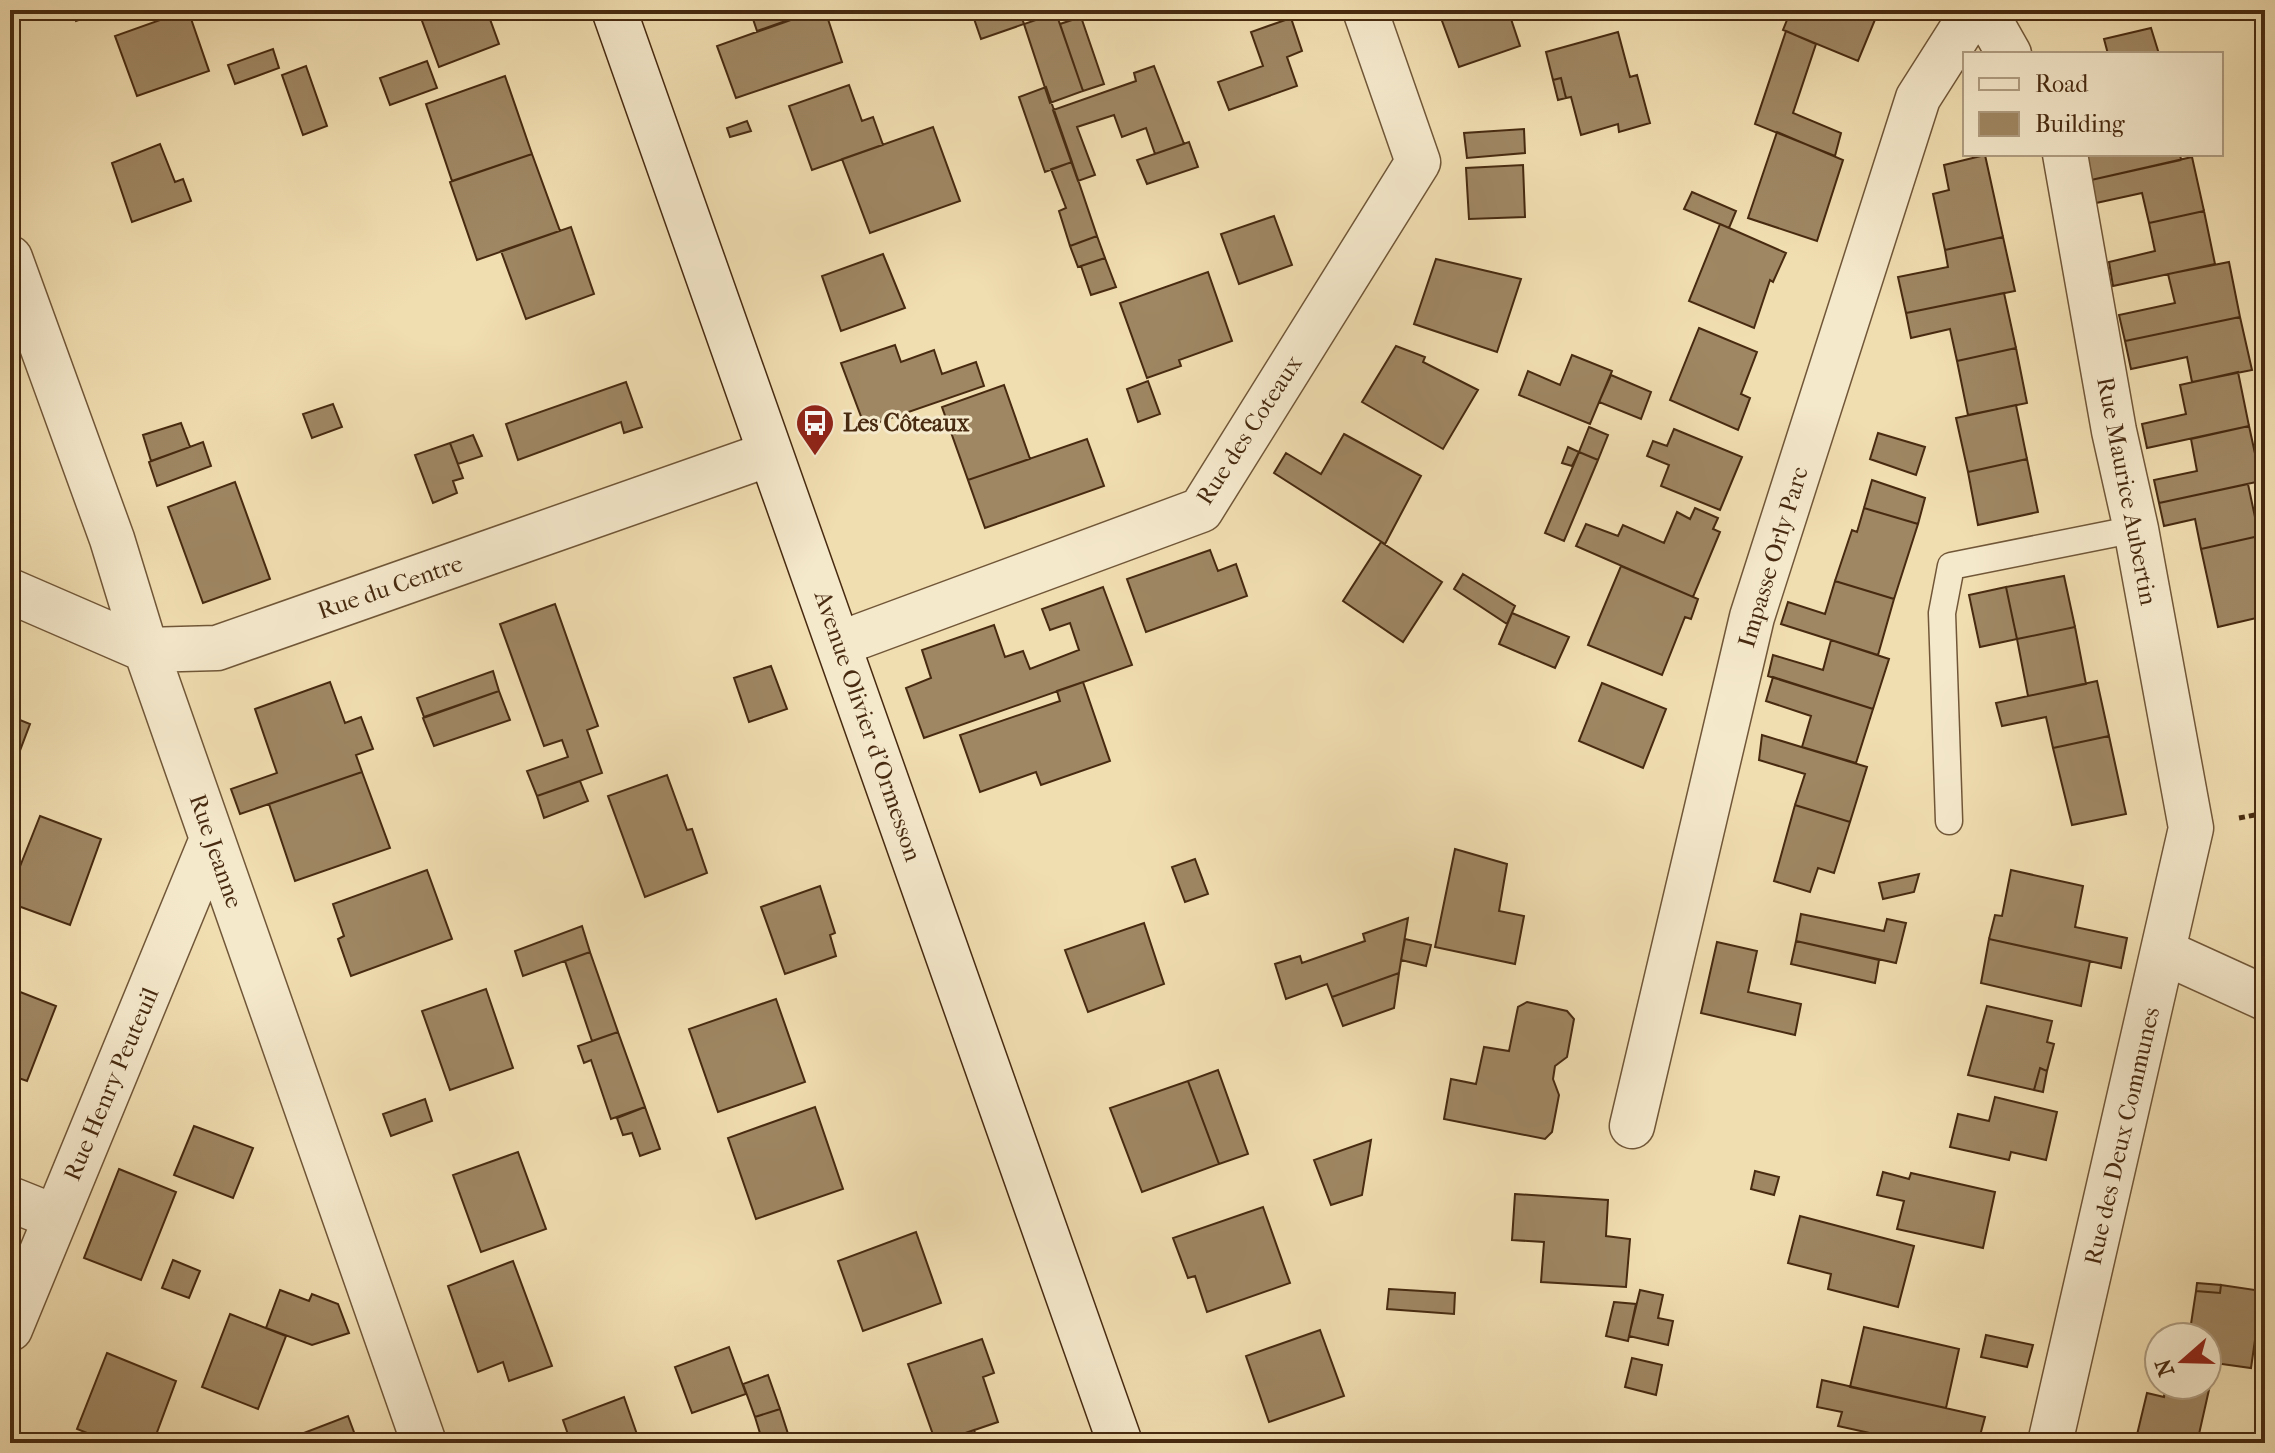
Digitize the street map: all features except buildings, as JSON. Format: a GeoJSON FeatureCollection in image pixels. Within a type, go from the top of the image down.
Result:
{"type":"FeatureCollection","features":[{"type":"Feature","properties":{"kind":"street","name":"Avenue Olivier d'Ormesson"},"geometry":{"type":"LineString","coordinates":[[614,10],[1120,1443]]}},
{"type":"Feature","properties":{"kind":"street","name":"Rue des Coteaux"},"geometry":{"type":"LineString","coordinates":[[839,644],[1201,510],[1418,162],[1365,10]]}},
{"type":"Feature","properties":{"kind":"street","name":"Impasse Orly Parc"},"geometry":{"type":"LineString","coordinates":[[1632,1126],[1752,617],[1918,98],[1974,10]]}},
{"type":"Feature","properties":{"kind":"street"},"geometry":{"type":"LineString","coordinates":[[1984,10],[2008,52]]}},
{"type":"Feature","properties":{"kind":"street","name":"Rue Maurice Aubertin"},"geometry":{"type":"LineString","coordinates":[[2065,156],[2114,431],[2136,529],[2191,828]]}},
{"type":"Feature","properties":{"kind":"street","name":"Rue Jeanne"},"geometry":{"type":"LineString","coordinates":[[10,258],[112,539],[146,650],[424,1443]]}},
{"type":"Feature","properties":{"kind":"street","name":"Rue du Centre"},"geometry":{"type":"LineString","coordinates":[[10,591],[146,650],[217,648],[769,454]]}},
{"type":"Feature","properties":{"kind":"street","name":"Rue des Deux Communes"},"geometry":{"type":"LineString","coordinates":[[2050,1443],[2191,828]]}},
{"type":"Feature","properties":{"kind":"street","name":"Rue Henry Peuteuil"},"geometry":{"type":"LineString","coordinates":[[10,1329],[212,839]]}},
{"type":"Feature","properties":{"kind":"street"},"geometry":{"type":"LineString","coordinates":[[2164,952],[2265,998]]}},
{"type":"Feature","properties":{"kind":"street"},"geometry":{"type":"LineString","coordinates":[[10,1199],[55,1217]]}},
{"type":"Feature","properties":{"kind":"lane"},"geometry":{"type":"LineString","coordinates":[[1949,821],[1942,613],[1951,566],[2136,529]]}},
{"type":"Feature","properties":{"kind":"place","name":"Les Côteaux"},"geometry":{"type":"Point","coordinates":[815,457]}}]}
